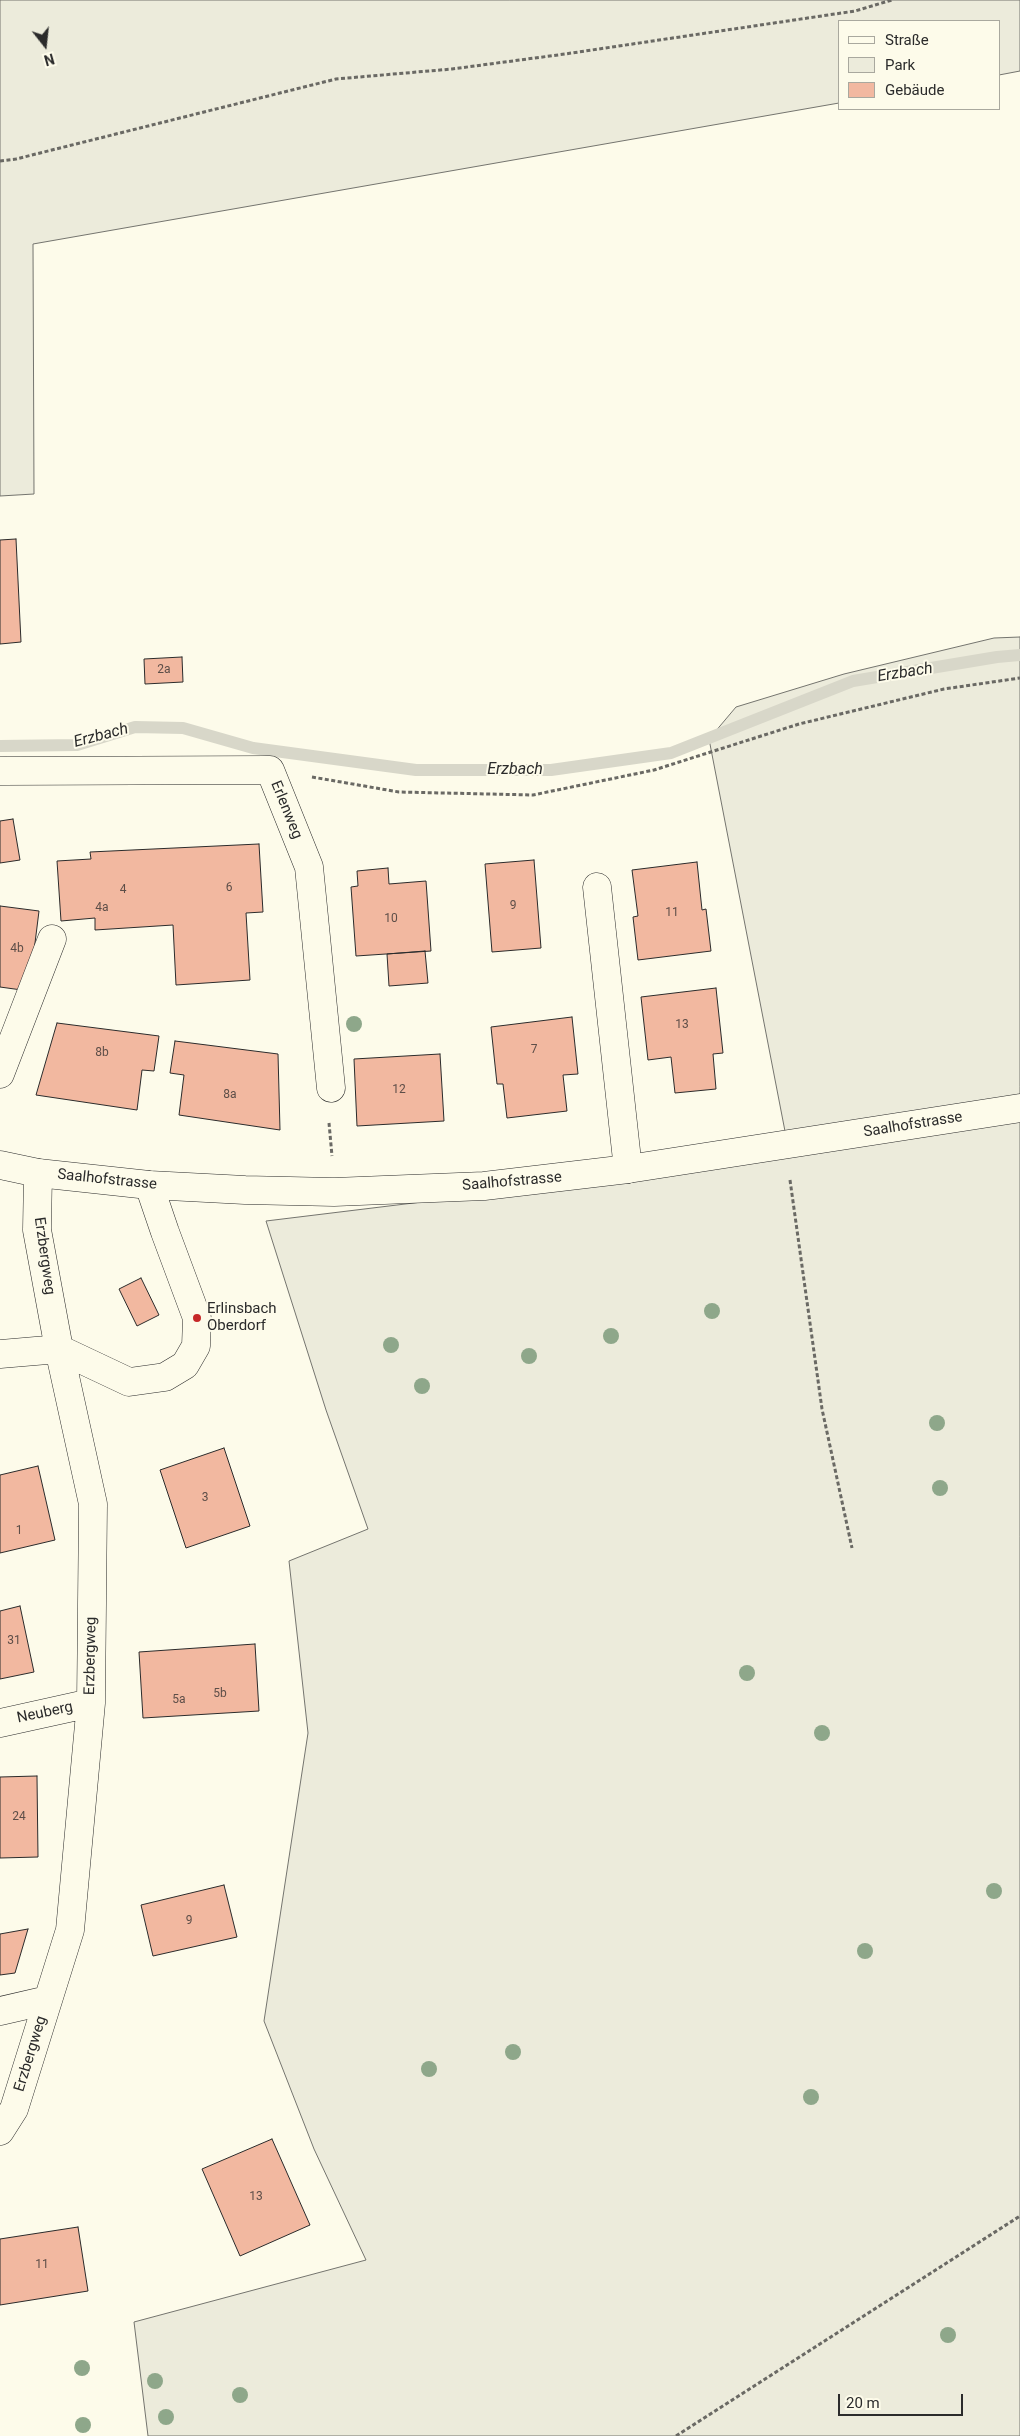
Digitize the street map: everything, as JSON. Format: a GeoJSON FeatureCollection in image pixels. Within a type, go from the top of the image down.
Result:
{"type":"FeatureCollection","features":[{"type":"Feature","properties":{"kind":"street","name":"Erlenweg"},"geometry":{"type":"LineString","coordinates":[[0,770],[270,770],[309,867],[331,1088]]}},
{"type":"Feature","properties":{"kind":"street"},"geometry":{"type":"LineString","coordinates":[[597,887],[628,1169]]}},
{"type":"Feature","properties":{"kind":"street"},"geometry":{"type":"LineString","coordinates":[[0,1074],[52,939]]}},
{"type":"Feature","properties":{"kind":"street","name":"Saalhofstrasse"},"geometry":{"type":"LineString","coordinates":[[0,1165],[38,1173],[150,1185],[334,1192],[484,1186],[628,1169],[1020,1108]]}},
{"type":"Feature","properties":{"kind":"street","name":"Erzbergweg"},"geometry":{"type":"LineString","coordinates":[[0,2131],[14,2109],[70,1930],[91,1703],[93,1504],[59,1349],[37,1230],[38,1173]]}},
{"type":"Feature","properties":{"kind":"street"},"geometry":{"type":"LineString","coordinates":[[0,1354],[59,1349],[130,1382],[165,1377],[186,1365],[196,1346],[197,1318],[165,1232],[150,1185]]}},
{"type":"Feature","properties":{"kind":"street","name":"Neuberg"},"geometry":{"type":"LineString","coordinates":[[0,1723],[91,1703]]}},
{"type":"Feature","properties":{"kind":"street"},"geometry":{"type":"LineString","coordinates":[[0,2011],[48,2000]]}},
{"type":"Feature","properties":{"kind":"path"},"geometry":{"type":"LineString","coordinates":[[0,161],[16,159],[336,78],[452,69],[565,54],[855,11],[892,0]]}},
{"type":"Feature","properties":{"kind":"path"},"geometry":{"type":"LineString","coordinates":[[270,770],[400,792],[533,795],[654,770],[799,724],[934,691],[1020,678]]}},
{"type":"Feature","properties":{"kind":"path"},"geometry":{"type":"LineString","coordinates":[[331,1088],[326,1095],[334,1192]]}},
{"type":"Feature","properties":{"kind":"path"},"geometry":{"type":"LineString","coordinates":[[781,1145],[793,1195],[822,1409],[852,1548]]}},
{"type":"Feature","properties":{"kind":"path"},"geometry":{"type":"LineString","coordinates":[[676,2436],[1020,2216]]}},
{"type":"Feature","properties":{"kind":"green space"},"geometry":{"type":"Polygon","coordinates":[[[0,0],[1020,0],[1020,71],[1000,75],[1000,20],[838,20],[838,103],[33,244],[34,494],[0,496],[0,0]]]}},
{"type":"Feature","properties":{"kind":"green space"},"geometry":{"type":"Polygon","coordinates":[[[1020,637],[1020,2436],[148,2436],[134,2322],[366,2260],[314,2149],[264,2021],[308,1733],[289,1561],[368,1529],[326,1410],[266,1221],[790,1157],[709,739],[736,707],[844,674],[994,638],[1020,637]]]}},
{"type":"Feature","properties":{"kind":"building"},"geometry":{"type":"Polygon","coordinates":[[[16,539],[21,642],[0,644],[0,540],[16,539]]]}},
{"type":"Feature","properties":{"kind":"building"},"geometry":{"type":"Polygon","coordinates":[[[182,657],[183,682],[145,684],[144,659],[182,657]]]}},
{"type":"Feature","properties":{"kind":"building"},"geometry":{"type":"Polygon","coordinates":[[[13,819],[20,860],[0,863],[0,821],[13,819]]]}},
{"type":"Feature","properties":{"kind":"building"},"geometry":{"type":"Polygon","coordinates":[[[259,844],[263,912],[246,913],[250,980],[176,985],[173,925],[95,930],[95,918],[61,921],[57,861],[91,859],[90,852],[259,844]]]}},
{"type":"Feature","properties":{"kind":"building"},"geometry":{"type":"Polygon","coordinates":[[[534,860],[541,948],[492,952],[485,864],[534,860]]]}},
{"type":"Feature","properties":{"kind":"building"},"geometry":{"type":"Polygon","coordinates":[[[697,862],[702,910],[706,909],[711,951],[638,960],[633,917],[638,916],[632,870],[697,862]]]}},
{"type":"Feature","properties":{"kind":"building"},"geometry":{"type":"Polygon","coordinates":[[[388,868],[389,884],[426,881],[431,951],[356,956],[351,887],[358,886],[357,871],[388,868]]]}},
{"type":"Feature","properties":{"kind":"building"},"geometry":{"type":"Polygon","coordinates":[[[0,906],[39,911],[29,991],[0,987],[0,906]]]}},
{"type":"Feature","properties":{"kind":"building"},"geometry":{"type":"Polygon","coordinates":[[[425,951],[428,983],[389,986],[387,954],[425,951]]]}},
{"type":"Feature","properties":{"kind":"building"},"geometry":{"type":"Polygon","coordinates":[[[716,988],[723,1053],[713,1054],[716,1089],[675,1093],[671,1057],[648,1060],[641,997],[716,988]]]}},
{"type":"Feature","properties":{"kind":"building"},"geometry":{"type":"Polygon","coordinates":[[[572,1017],[578,1074],[563,1075],[567,1111],[507,1118],[503,1084],[497,1084],[491,1027],[572,1017]]]}},
{"type":"Feature","properties":{"kind":"building"},"geometry":{"type":"Polygon","coordinates":[[[57,1023],[159,1036],[154,1071],[142,1070],[137,1110],[36,1095],[57,1023]]]}},
{"type":"Feature","properties":{"kind":"building"},"geometry":{"type":"Polygon","coordinates":[[[175,1041],[278,1054],[280,1130],[179,1115],[184,1075],[170,1073],[175,1041]]]}},
{"type":"Feature","properties":{"kind":"building"},"geometry":{"type":"Polygon","coordinates":[[[440,1054],[444,1121],[357,1126],[354,1059],[440,1054]]]}},
{"type":"Feature","properties":{"kind":"building"},"geometry":{"type":"Polygon","coordinates":[[[141,1278],[159,1315],[137,1326],[119,1289],[141,1278]]]}},
{"type":"Feature","properties":{"kind":"building"},"geometry":{"type":"Polygon","coordinates":[[[224,1448],[250,1526],[186,1548],[160,1470],[224,1448]]]}},
{"type":"Feature","properties":{"kind":"building"},"geometry":{"type":"Polygon","coordinates":[[[38,1466],[55,1540],[0,1553],[0,1475],[38,1466]]]}},
{"type":"Feature","properties":{"kind":"building"},"geometry":{"type":"Polygon","coordinates":[[[20,1606],[34,1672],[0,1679],[0,1611],[20,1606]]]}},
{"type":"Feature","properties":{"kind":"building"},"geometry":{"type":"Polygon","coordinates":[[[255,1644],[259,1711],[143,1718],[139,1652],[255,1644]]]}},
{"type":"Feature","properties":{"kind":"building"},"geometry":{"type":"Polygon","coordinates":[[[37,1776],[38,1857],[0,1858],[0,1777],[37,1776]]]}},
{"type":"Feature","properties":{"kind":"building"},"geometry":{"type":"Polygon","coordinates":[[[224,1885],[237,1937],[153,1956],[141,1905],[224,1885]]]}},
{"type":"Feature","properties":{"kind":"building"},"geometry":{"type":"Polygon","coordinates":[[[28,1929],[15,1973],[0,1975],[0,1934],[28,1929]]]}},
{"type":"Feature","properties":{"kind":"building"},"geometry":{"type":"Polygon","coordinates":[[[272,2139],[310,2225],[240,2256],[202,2169],[272,2139]]]}},
{"type":"Feature","properties":{"kind":"building"},"geometry":{"type":"Polygon","coordinates":[[[78,2227],[88,2291],[0,2305],[0,2239],[78,2227]]]}},
{"type":"Feature","properties":{"kind":"waterway","name":"Erzbach"},"geometry":{"type":"LineString","coordinates":[[0,746],[77,745],[135,727],[183,728],[253,748],[416,770],[551,770],[671,753],[853,681],[997,657],[1020,655]]}},
{"type":"Feature","properties":{"kind":"place","name":"Erlinsbach Oberdorf"},"geometry":{"type":"Point","coordinates":[197,1318]}}]}
